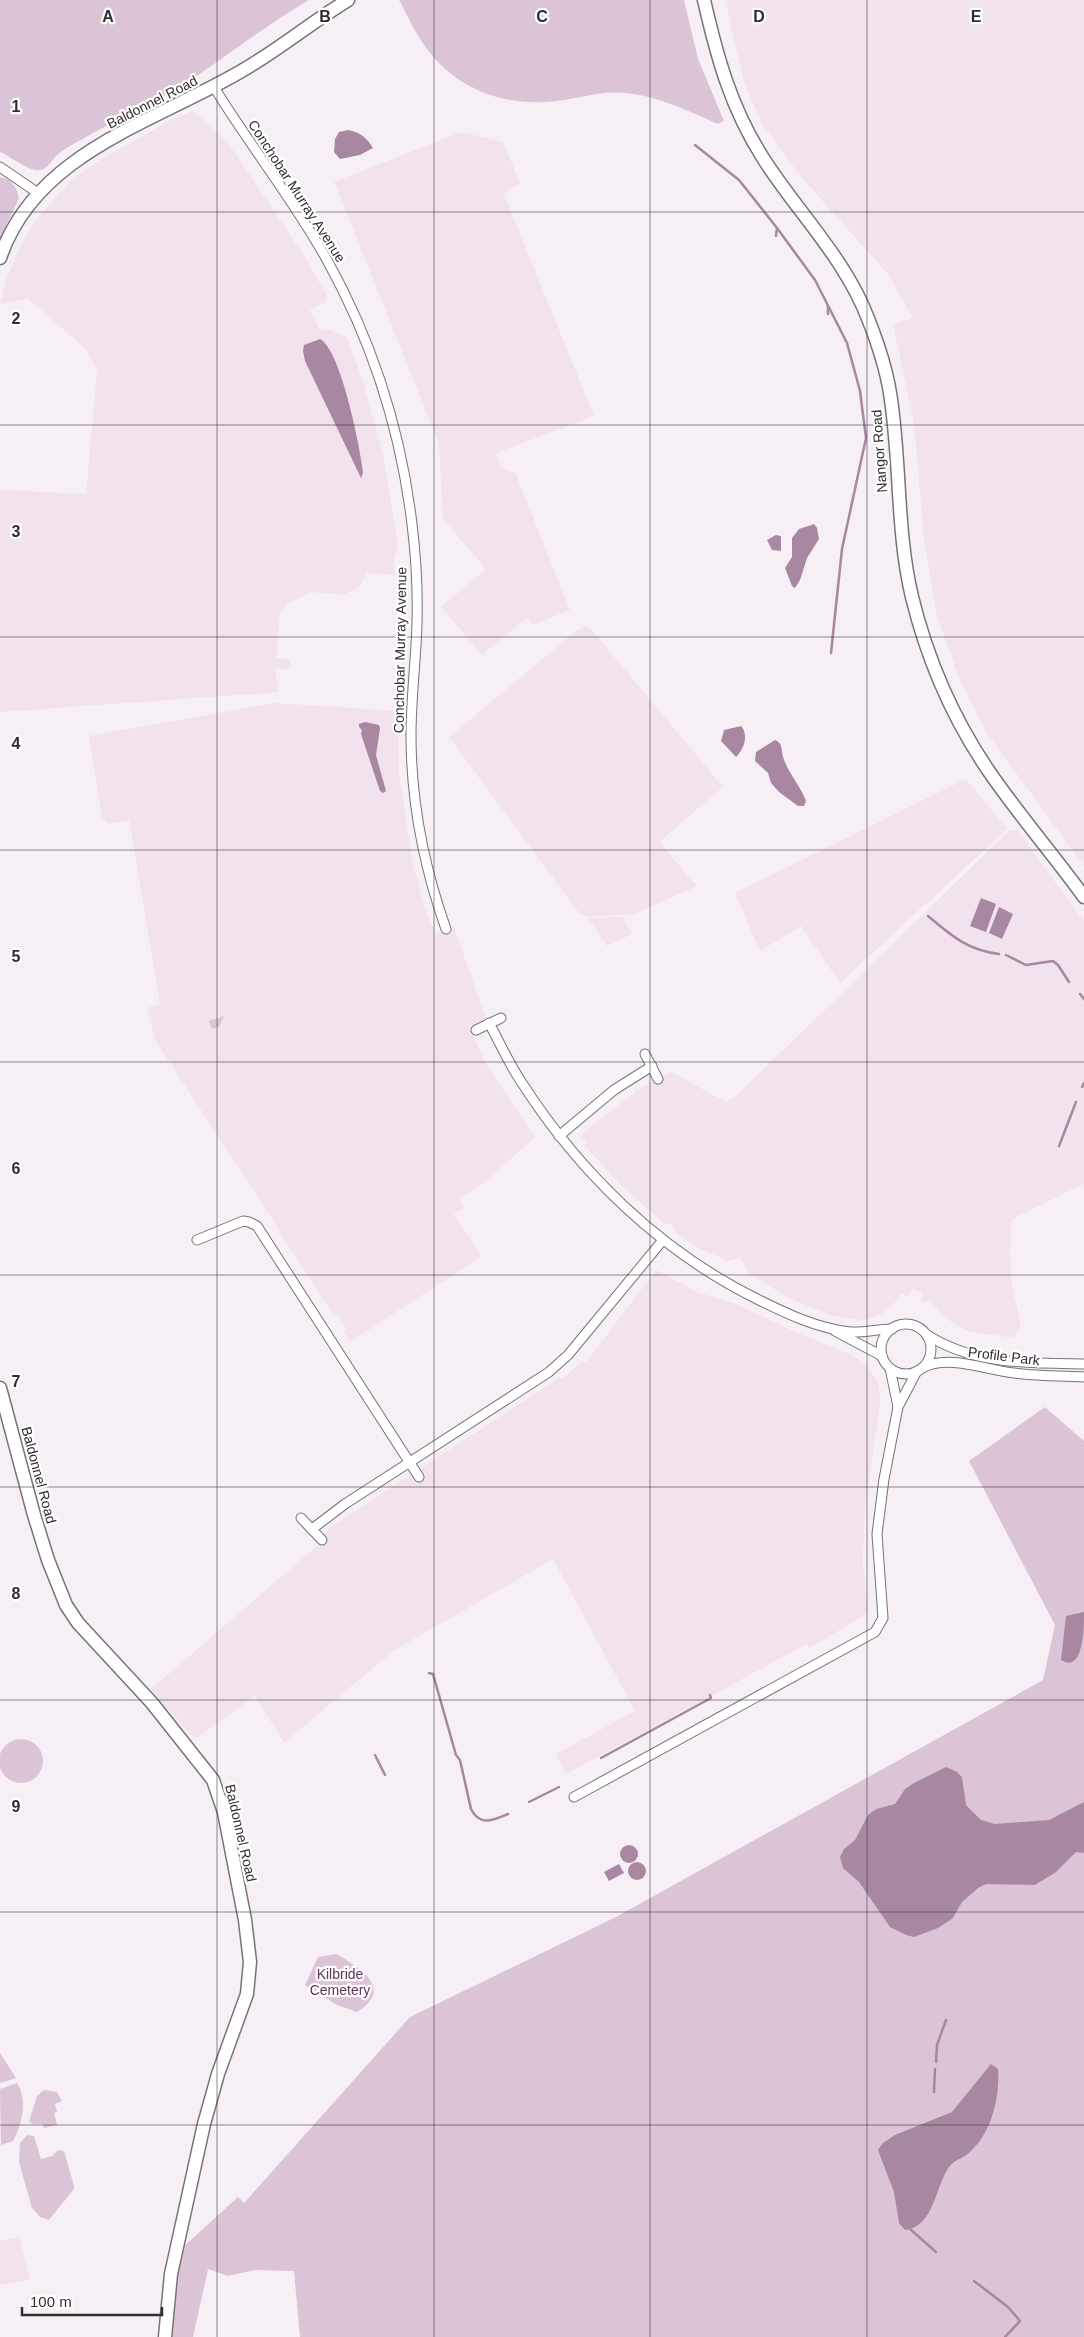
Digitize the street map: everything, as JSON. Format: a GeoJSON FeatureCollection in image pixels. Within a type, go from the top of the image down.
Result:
{"type":"FeatureCollection","features":[{"type":"Feature","properties":{"kind":"street","name":"Baldonnel Road"},"geometry":{"type":"LineString","coordinates":[[0,258],[11,232],[38,193],[70,164],[124,132],[214,87],[247,68],[348,0]]}},
{"type":"Feature","properties":{"kind":"street","name":"Nangor Road"},"geometry":{"type":"LineString","coordinates":[[704,0],[723,75],[742,122],[765,161],[844,270],[861,302],[877,343],[890,393],[900,512],[912,596],[927,646],[946,695],[989,771],[1084,898]]}},
{"type":"Feature","properties":{"kind":"street","name":"Conchobar Murray Avenue"},"geometry":{"type":"LineString","coordinates":[[214,87],[326,259],[364,334],[391,417],[412,522],[416,562],[417,624],[411,702],[413,780],[422,844],[436,902],[446,929]]}},
{"type":"Feature","properties":{"kind":"street"},"geometry":{"type":"LineString","coordinates":[[0,167],[38,193]]}},
{"type":"Feature","properties":{"kind":"street"},"geometry":{"type":"LineString","coordinates":[[476,1030],[501,1018]]}},
{"type":"Feature","properties":{"kind":"street"},"geometry":{"type":"LineString","coordinates":[[489,1023],[521,1082],[558,1136],[625,1209],[663,1240],[724,1283],[784,1313],[831,1329],[882,1356],[890,1368],[898,1407]]}},
{"type":"Feature","properties":{"kind":"street"},"geometry":{"type":"LineString","coordinates":[[645,1054],[658,1079]]}},
{"type":"Feature","properties":{"kind":"street"},"geometry":{"type":"LineString","coordinates":[[558,1136],[614,1090],[652,1066]]}},
{"type":"Feature","properties":{"kind":"street"},"geometry":{"type":"LineString","coordinates":[[197,1240],[243,1222],[249,1222],[257,1226],[419,1477]]}},
{"type":"Feature","properties":{"kind":"street"},"geometry":{"type":"LineString","coordinates":[[312,1529],[344,1504],[527,1386],[568,1355],[663,1240]]}},
{"type":"Feature","properties":{"kind":"street"},"geometry":{"type":"LineString","coordinates":[[574,1797],[875,1632],[883,1618],[877,1534],[884,1479],[898,1407],[920,1369],[930,1356],[931,1348],[926,1334],[921,1329],[909,1324],[892,1329],[866,1332],[831,1329]]}},
{"type":"Feature","properties":{"kind":"street"},"geometry":{"type":"LineString","coordinates":[[882,1356],[883,1339],[892,1329]]}},
{"type":"Feature","properties":{"kind":"street","name":"Profile Park"},"geometry":{"type":"LineString","coordinates":[[926,1334],[942,1345],[964,1353],[1017,1363],[1084,1364]]}},
{"type":"Feature","properties":{"kind":"street","name":"Profile Park"},"geometry":{"type":"LineString","coordinates":[[920,1369],[931,1363],[944,1362],[1014,1374],[1084,1377]]}},
{"type":"Feature","properties":{"kind":"street"},"geometry":{"type":"LineString","coordinates":[[890,1368],[904,1374],[920,1369]]}},
{"type":"Feature","properties":{"kind":"street","name":"Baldonnel Road"},"geometry":{"type":"LineString","coordinates":[[0,1388],[34,1515],[48,1560],[66,1605],[84,1630],[152,1703],[213,1780],[224,1812],[245,1920],[250,1962],[248,1994],[218,2074],[204,2124],[171,2274],[165,2337]]}},
{"type":"Feature","properties":{"kind":"street"},"geometry":{"type":"LineString","coordinates":[[301,1518],[322,1540]]}},
{"type":"Feature","properties":{"kind":"shaded area"},"geometry":{"type":"Polygon","coordinates":[[[725,0],[1084,0],[1084,866],[986,732],[959,678],[937,616],[924,538],[914,424],[893,324],[913,318],[887,273],[801,177],[762,124],[744,82],[725,0]]]}},
{"type":"Feature","properties":{"kind":"shaded area"},"geometry":{"type":"Polygon","coordinates":[[[192,111],[208,123],[229,144],[307,260],[327,296],[325,302],[310,310],[320,331],[326,329],[346,336],[362,378],[383,454],[398,546],[394,559],[395,575],[367,573],[359,587],[343,595],[311,592],[287,604],[280,613],[276,658],[290,660],[290,669],[275,668],[279,692],[0,712],[0,490],[86,494],[97,372],[86,349],[28,299],[0,304],[6,280],[22,243],[35,221],[73,178],[167,122],[192,111]]]}},
{"type":"Feature","properties":{"kind":"shaded area"},"geometry":{"type":"Polygon","coordinates":[[[348,130],[363,136],[373,148],[360,155],[340,159],[334,152],[335,139],[339,132],[348,130]]]}},
{"type":"Feature","properties":{"kind":"shaded area"},"geometry":{"type":"Polygon","coordinates":[[[461,132],[503,142],[520,183],[504,194],[594,416],[496,453],[501,466],[511,473],[515,472],[570,610],[533,625],[526,618],[482,655],[441,607],[486,569],[443,519],[439,444],[334,182],[461,132]]]}},
{"type":"Feature","properties":{"kind":"shaded area"},"geometry":{"type":"Polygon","coordinates":[[[320,339],[328,347],[342,380],[358,443],[363,473],[361,478],[305,361],[304,345],[320,339]]]}},
{"type":"Feature","properties":{"kind":"shaded area"},"geometry":{"type":"Polygon","coordinates":[[[814,524],[817,528],[819,539],[807,558],[800,580],[795,588],[792,586],[785,568],[792,557],[792,538],[799,529],[814,524]]]}},
{"type":"Feature","properties":{"kind":"shaded area"},"geometry":{"type":"Polygon","coordinates":[[[776,535],[781,536],[781,551],[772,550],[767,540],[776,535]]]}},
{"type":"Feature","properties":{"kind":"shaded area"},"geometry":{"type":"Polygon","coordinates":[[[585,627],[590,628],[723,787],[659,842],[697,886],[634,914],[588,917],[579,913],[449,737],[577,630],[585,627]]]}},
{"type":"Feature","properties":{"kind":"shaded area"},"geometry":{"type":"Polygon","coordinates":[[[275,703],[398,711],[399,773],[412,859],[424,906],[435,934],[454,927],[486,1019],[469,1027],[486,1064],[535,1137],[486,1181],[459,1199],[464,1208],[454,1214],[482,1256],[350,1342],[344,1332],[347,1330],[340,1318],[336,1313],[333,1314],[155,1040],[147,1008],[160,1004],[129,820],[108,824],[102,819],[89,736],[275,703]]]}},
{"type":"Feature","properties":{"kind":"shaded area"},"geometry":{"type":"Polygon","coordinates":[[[365,722],[379,725],[380,728],[376,755],[386,791],[383,793],[380,791],[361,734],[362,730],[359,727],[359,724],[365,722]]]}},
{"type":"Feature","properties":{"kind":"shaded area"},"geometry":{"type":"Polygon","coordinates":[[[741,726],[745,738],[741,750],[736,757],[721,741],[724,730],[741,726]]]}},
{"type":"Feature","properties":{"kind":"shaded area"},"geometry":{"type":"Polygon","coordinates":[[[775,740],[781,745],[785,763],[806,801],[804,806],[798,806],[779,792],[771,783],[768,773],[755,761],[756,752],[775,740]]]}},
{"type":"Feature","properties":{"kind":"shaded area"},"geometry":{"type":"Polygon","coordinates":[[[966,779],[1007,829],[840,983],[801,926],[760,951],[735,893],[966,779]]]}},
{"type":"Feature","properties":{"kind":"shaded area"},"geometry":{"type":"Polygon","coordinates":[[[1010,830],[1017,830],[1084,921],[1084,1184],[1012,1219],[1010,1254],[1012,1285],[1021,1325],[1013,1338],[968,1331],[945,1318],[930,1301],[921,1301],[922,1293],[912,1289],[908,1297],[901,1293],[894,1304],[881,1314],[863,1320],[832,1316],[789,1298],[750,1274],[740,1258],[728,1261],[696,1247],[673,1230],[675,1228],[669,1223],[666,1225],[621,1185],[584,1145],[587,1143],[581,1136],[588,1129],[632,1096],[636,1090],[671,1072],[726,1102],[736,1096],[1010,830]]]}},
{"type":"Feature","properties":{"kind":"shaded area"},"geometry":{"type":"Polygon","coordinates":[[[981,898],[996,904],[986,932],[970,926],[981,898]]]}},
{"type":"Feature","properties":{"kind":"shaded area"},"geometry":{"type":"Polygon","coordinates":[[[999,907],[1013,914],[1002,939],[989,933],[999,907]]]}},
{"type":"Feature","properties":{"kind":"shaded area"},"geometry":{"type":"Polygon","coordinates":[[[623,917],[632,934],[607,946],[588,918],[623,917]]]}},
{"type":"Feature","properties":{"kind":"shaded area"},"geometry":{"type":"Polygon","coordinates":[[[656,1270],[699,1293],[736,1304],[800,1334],[854,1356],[867,1367],[877,1380],[881,1399],[865,1504],[863,1562],[868,1613],[810,1648],[807,1644],[566,1774],[556,1754],[635,1711],[553,1559],[393,1651],[284,1743],[255,1696],[195,1739],[151,1689],[316,1547],[323,1534],[331,1527],[559,1378],[563,1378],[579,1364],[587,1361],[656,1270]]]}},
{"type":"Feature","properties":{"kind":"shaded area"},"geometry":{"type":"Polygon","coordinates":[[[1084,1612],[1083,1637],[1078,1655],[1074,1661],[1069,1663],[1061,1660],[1066,1616],[1084,1612]]]}},
{"type":"Feature","properties":{"kind":"shaded area"},"geometry":{"type":"Polygon","coordinates":[[[946,1767],[957,1772],[962,1777],[966,1805],[981,1820],[995,1824],[1049,1820],[1084,1802],[1084,1853],[1076,1852],[1056,1872],[1035,1885],[986,1884],[978,1888],[962,1902],[953,1918],[938,1928],[914,1937],[890,1927],[859,1882],[843,1868],[840,1857],[844,1849],[855,1840],[868,1815],[876,1809],[895,1804],[905,1789],[946,1767]]]}},
{"type":"Feature","properties":{"kind":"shaded area"},"geometry":{"type":"Polygon","coordinates":[[[629,1845],[635,1848],[638,1854],[635,1860],[629,1863],[623,1860],[620,1854],[623,1848],[629,1845]]]}},
{"type":"Feature","properties":{"kind":"shaded area"},"geometry":{"type":"Polygon","coordinates":[[[637,1862],[643,1865],[646,1871],[643,1877],[637,1880],[631,1877],[628,1871],[631,1865],[637,1862]]]}},
{"type":"Feature","properties":{"kind":"shaded area"},"geometry":{"type":"Polygon","coordinates":[[[619,1864],[624,1873],[609,1881],[604,1872],[619,1864]]]}},
{"type":"Feature","properties":{"kind":"shaded area"},"geometry":{"type":"Polygon","coordinates":[[[991,2064],[998,2069],[998,2091],[993,2113],[984,2134],[969,2153],[949,2167],[944,2175],[933,2205],[922,2222],[915,2227],[905,2230],[899,2223],[894,2192],[878,2150],[883,2143],[895,2135],[952,2112],[991,2064]]]}},
{"type":"Feature","properties":{"kind":"shaded area"},"geometry":{"type":"Polygon","coordinates":[[[19,2237],[30,2280],[0,2285],[0,2241],[19,2237]]]}},
{"type":"Feature","properties":{"kind":"green space"},"geometry":{"type":"Polygon","coordinates":[[[0,0],[309,0],[180,87],[71,145],[57,155],[46,168],[37,170],[26,167],[0,152],[0,0]]]}},
{"type":"Feature","properties":{"kind":"green space"},"geometry":{"type":"Polygon","coordinates":[[[399,0],[684,0],[698,59],[724,121],[718,124],[650,97],[625,93],[605,93],[546,102],[529,102],[496,97],[465,83],[438,62],[419,38],[399,0]]]}},
{"type":"Feature","properties":{"kind":"green space"},"geometry":{"type":"Polygon","coordinates":[[[0,177],[13,184],[19,198],[0,239],[0,177]]]}},
{"type":"Feature","properties":{"kind":"green space"},"geometry":{"type":"Polygon","coordinates":[[[224,1016],[219,1027],[212,1029],[209,1021],[224,1016]]]}},
{"type":"Feature","properties":{"kind":"green space"},"geometry":{"type":"Polygon","coordinates":[[[1045,1407],[1084,1441],[1084,2337],[300,2337],[294,2271],[255,2270],[228,2276],[208,2269],[193,2337],[171,2337],[174,2279],[182,2248],[238,2197],[244,2203],[410,2017],[616,1917],[1043,1680],[1055,1625],[969,1461],[1045,1407]]]}},
{"type":"Feature","properties":{"kind":"green space"},"geometry":{"type":"Polygon","coordinates":[[[17,1739],[25,1739],[37,1745],[43,1761],[37,1777],[25,1783],[17,1783],[5,1777],[-1,1765],[-1,1757],[5,1745],[17,1739]]]}},
{"type":"Feature","properties":{"kind":"green space","name":"Kilbride Cemetery"},"geometry":{"type":"Polygon","coordinates":[[[336,1954],[363,1972],[373,1987],[373,1995],[368,2003],[357,2012],[337,2005],[305,1985],[318,1957],[336,1954]]]}},
{"type":"Feature","properties":{"kind":"green space"},"geometry":{"type":"Polygon","coordinates":[[[0,2053],[16,2078],[0,2083],[0,2053]]]}},
{"type":"Feature","properties":{"kind":"green space"},"geometry":{"type":"Polygon","coordinates":[[[17,2083],[23,2104],[21,2120],[13,2141],[1,2145],[0,2089],[17,2083]]]}},
{"type":"Feature","properties":{"kind":"green space"},"geometry":{"type":"Polygon","coordinates":[[[44,2090],[57,2092],[62,2101],[55,2104],[57,2112],[54,2113],[57,2125],[44,2128],[42,2124],[29,2122],[37,2096],[44,2090]]]}},
{"type":"Feature","properties":{"kind":"green space"},"geometry":{"type":"Polygon","coordinates":[[[27,2135],[34,2136],[41,2159],[52,2156],[58,2150],[64,2151],[74,2186],[74,2189],[49,2220],[40,2217],[32,2208],[19,2162],[20,2143],[27,2135]]]}},
{"type":"Feature","properties":{"kind":"waterway"},"geometry":{"type":"LineString","coordinates":[[695,145],[739,180],[815,280],[847,343],[860,391],[866,438],[842,549],[831,653]]}},
{"type":"Feature","properties":{"kind":"waterway"},"geometry":{"type":"LineString","coordinates":[[776,236],[777,228]]}},
{"type":"Feature","properties":{"kind":"waterway"},"geometry":{"type":"LineString","coordinates":[[828,306],[828,314]]}},
{"type":"Feature","properties":{"kind":"waterway"},"geometry":{"type":"LineString","coordinates":[[928,916],[960,941],[978,949],[999,954]]}},
{"type":"Feature","properties":{"kind":"waterway"},"geometry":{"type":"LineString","coordinates":[[1006,955],[1026,965],[1053,961],[1058,965],[1069,982]]}},
{"type":"Feature","properties":{"kind":"waterway"},"geometry":{"type":"LineString","coordinates":[[1080,994],[1084,999]]}},
{"type":"Feature","properties":{"kind":"waterway"},"geometry":{"type":"LineString","coordinates":[[1082,1087],[1084,1083]]}},
{"type":"Feature","properties":{"kind":"waterway"},"geometry":{"type":"LineString","coordinates":[[1059,1146],[1076,1102]]}},
{"type":"Feature","properties":{"kind":"waterway"},"geometry":{"type":"LineString","coordinates":[[429,1673],[433,1674],[456,1755],[460,1760],[471,1809],[478,1818],[483,1820],[492,1820],[508,1814]]}},
{"type":"Feature","properties":{"kind":"waterway"},"geometry":{"type":"LineString","coordinates":[[601,1758],[711,1698],[710,1695]]}},
{"type":"Feature","properties":{"kind":"waterway"},"geometry":{"type":"LineString","coordinates":[[375,1755],[385,1775]]}},
{"type":"Feature","properties":{"kind":"waterway"},"geometry":{"type":"LineString","coordinates":[[529,1802],[559,1787]]}},
{"type":"Feature","properties":{"kind":"waterway"},"geometry":{"type":"LineString","coordinates":[[936,2062],[937,2045],[946,2020]]}},
{"type":"Feature","properties":{"kind":"waterway"},"geometry":{"type":"LineString","coordinates":[[934,2092],[935,2069]]}},
{"type":"Feature","properties":{"kind":"waterway"},"geometry":{"type":"LineString","coordinates":[[910,2229],[936,2252]]}},
{"type":"Feature","properties":{"kind":"waterway"},"geometry":{"type":"LineString","coordinates":[[974,2281],[1008,2307],[1020,2321],[1005,2337]]}}]}
